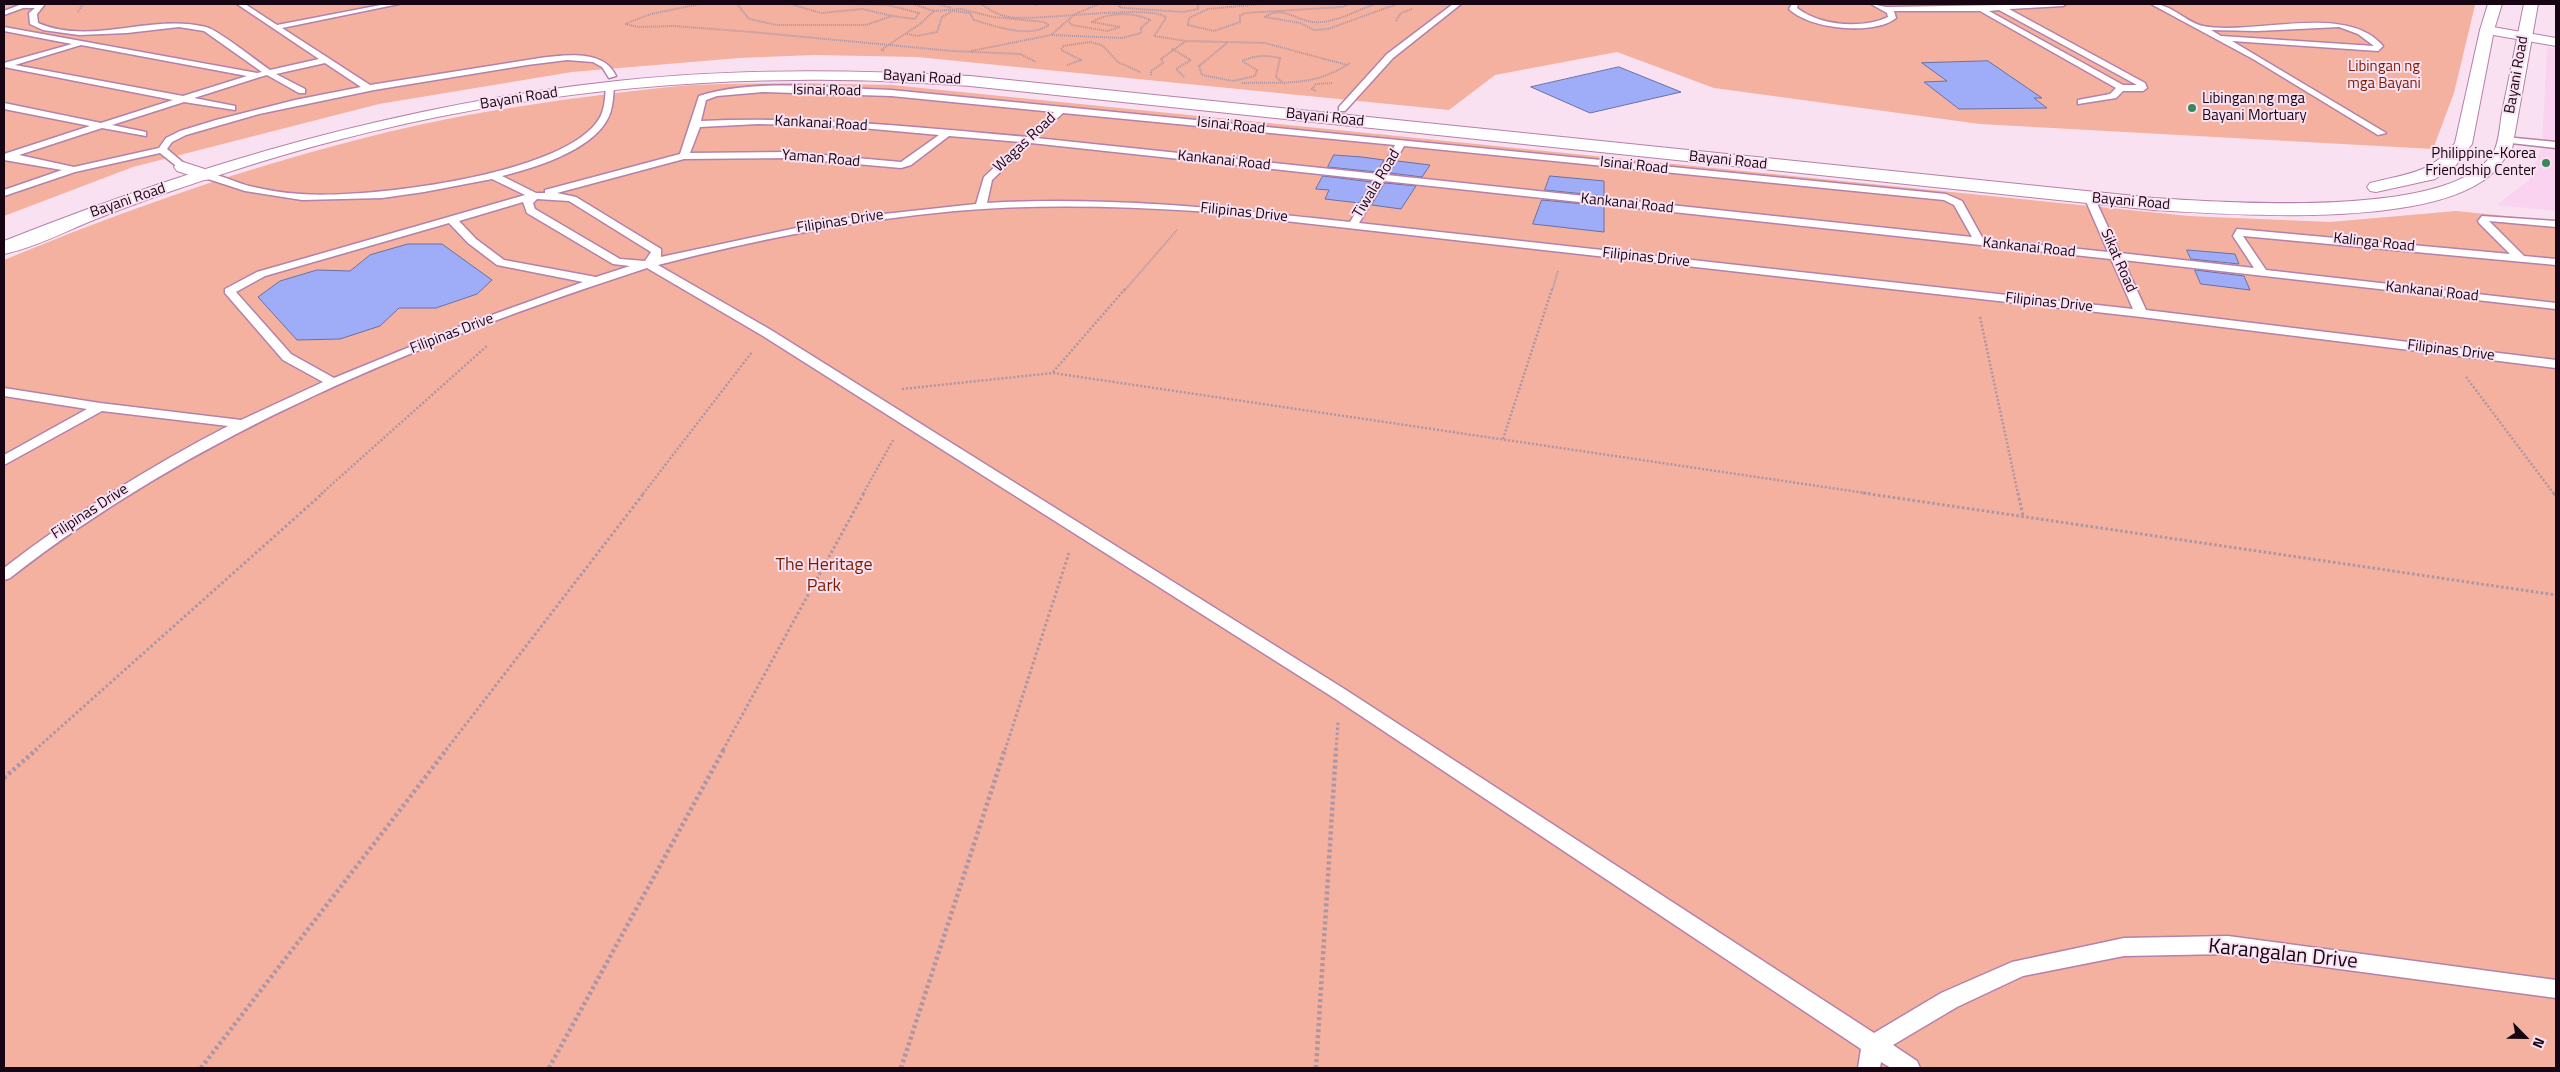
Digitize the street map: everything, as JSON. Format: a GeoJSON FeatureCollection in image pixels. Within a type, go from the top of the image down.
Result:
{"type":"FeatureCollection","features":[{"type":"Feature","properties":{"kind":"main road","name":"Bayani Road"},"geometry":{"type":"LineString","coordinates":[[4,231],[183,166],[260,144],[380,115],[461,99],[611,81],[740,66],[807,64],[925,67],[1342,109],[2089,198],[2280,196],[2352,192],[2429,175],[2450,161],[2463,144],[2487,30],[2495,4]]}},
{"type":"Feature","properties":{"kind":"main road","name":"Bayani Road"},"geometry":{"type":"LineString","coordinates":[[4,248],[122,202],[274,152],[393,122],[611,81],[797,75],[910,76],[962,80],[2089,198],[2225,208],[2293,209],[2378,205],[2434,195],[2466,184],[2489,169],[2503,149],[2530,4]]}},
{"type":"Feature","properties":{"kind":"main road"},"geometry":{"type":"LineString","coordinates":[[2487,30],[2556,42]]}},
{"type":"Feature","properties":{"kind":"main road"},"geometry":{"type":"LineString","coordinates":[[183,166],[205,175]]}},
{"type":"Feature","properties":{"kind":"lane"},"geometry":{"type":"LineString","coordinates":[[240,4],[370,89]]}},
{"type":"Feature","properties":{"kind":"lane"},"geometry":{"type":"LineString","coordinates":[[276,27],[396,4]]}},
{"type":"Feature","properties":{"kind":"lane"},"geometry":{"type":"LineString","coordinates":[[1342,109],[1390,56],[1457,4]]}},
{"type":"Feature","properties":{"kind":"lane"},"geometry":{"type":"LineString","coordinates":[[1795,4],[1793,6],[1796,12],[1809,18],[1852,25],[1874,24],[1888,20],[1893,15],[1887,9]]}},
{"type":"Feature","properties":{"kind":"lane"},"geometry":{"type":"LineString","coordinates":[[1874,4],[1887,9],[1981,9],[2063,4]]}},
{"type":"Feature","properties":{"kind":"lane"},"geometry":{"type":"LineString","coordinates":[[2155,4],[2222,38],[2381,133]]}},
{"type":"Feature","properties":{"kind":"lane"},"geometry":{"type":"LineString","coordinates":[[4,12],[22,6],[42,6],[33,13],[34,24],[58,31],[79,33],[108,32],[179,24],[206,29],[269,73],[302,91]]}},
{"type":"Feature","properties":{"kind":"lane"},"geometry":{"type":"LineString","coordinates":[[1981,9],[2121,88],[2143,88],[2142,85],[2134,80],[2001,8]]}},
{"type":"Feature","properties":{"kind":"lane"},"geometry":{"type":"LineString","coordinates":[[2202,28],[2257,29],[2339,25],[2352,28],[2379,46],[2375,48],[2347,48],[2222,38]]}},
{"type":"Feature","properties":{"kind":"lane"},"geometry":{"type":"LineString","coordinates":[[4,29],[258,75]]}},
{"type":"Feature","properties":{"kind":"lane"},"geometry":{"type":"LineString","coordinates":[[37,36],[58,31]]}},
{"type":"Feature","properties":{"kind":"lane"},"geometry":{"type":"LineString","coordinates":[[4,65],[80,44]]}},
{"type":"Feature","properties":{"kind":"lane"},"geometry":{"type":"LineString","coordinates":[[4,193],[72,170],[162,150],[169,140],[203,126],[370,89],[561,59],[596,60],[608,67],[611,81],[608,110],[601,123],[564,150],[534,163],[492,175],[411,192],[316,198],[252,190],[205,175]]}},
{"type":"Feature","properties":{"kind":"lane"},"geometry":{"type":"LineString","coordinates":[[5,156],[258,75],[327,60]]}},
{"type":"Feature","properties":{"kind":"lane"},"geometry":{"type":"LineString","coordinates":[[4,65],[232,108]]}},
{"type":"Feature","properties":{"kind":"lane"},"geometry":{"type":"LineString","coordinates":[[2081,102],[2113,96],[2121,88]]}},
{"type":"Feature","properties":{"kind":"lane","name":"Isinai Road"},"geometry":{"type":"LineString","coordinates":[[684,156],[696,124],[702,98],[709,93],[722,91],[891,93],[1946,197],[1958,203],[1980,243]]}},
{"type":"Feature","properties":{"kind":"lane"},"geometry":{"type":"LineString","coordinates":[[4,106],[143,134]]}},
{"type":"Feature","properties":{"kind":"lane","name":"Wagas Road"},"geometry":{"type":"LineString","coordinates":[[981,205],[987,179],[1061,110]]}},
{"type":"Feature","properties":{"kind":"lane","name":"Kankanai Road"},"geometry":{"type":"LineString","coordinates":[[696,124],[804,121],[1028,140],[2116,256],[2556,306]]}},
{"type":"Feature","properties":{"kind":"lane","name":"Yaman Road"},"geometry":{"type":"LineString","coordinates":[[684,156],[789,155],[901,165],[908,162],[946,133]]}},
{"type":"Feature","properties":{"kind":"lane"},"geometry":{"type":"LineString","coordinates":[[2505,140],[2556,144]]}},
{"type":"Feature","properties":{"kind":"lane","name":"Tiwala Road"},"geometry":{"type":"LineString","coordinates":[[1353,225],[1401,143]]}},
{"type":"Feature","properties":{"kind":"lane"},"geometry":{"type":"LineString","coordinates":[[162,150],[183,166]]}},
{"type":"Feature","properties":{"kind":"lane"},"geometry":{"type":"LineString","coordinates":[[5,156],[72,170]]}},
{"type":"Feature","properties":{"kind":"lane"},"geometry":{"type":"LineString","coordinates":[[332,382],[287,357],[229,291],[261,274],[534,196],[684,156]]}},
{"type":"Feature","properties":{"kind":"lane"},"geometry":{"type":"LineString","coordinates":[[492,175],[534,196],[558,196],[572,199],[657,251],[656,257],[648,264]]}},
{"type":"Feature","properties":{"kind":"lane"},"geometry":{"type":"LineString","coordinates":[[534,196],[528,203],[531,211],[617,262],[648,264],[766,333],[1340,694],[1909,1068]]}},
{"type":"Feature","properties":{"kind":"lane","name":"Sikat Road"},"geometry":{"type":"LineString","coordinates":[[2089,198],[2141,314]]}},
{"type":"Feature","properties":{"kind":"lane","name":"Filipinas Drive"},"geometry":{"type":"LineString","coordinates":[[4,575],[47,540],[150,473],[242,424],[332,382],[432,341],[648,264],[764,236],[859,218],[981,205],[1084,202],[1196,208],[1975,294],[2556,364]]}},
{"type":"Feature","properties":{"kind":"lane"},"geometry":{"type":"LineString","coordinates":[[2520,258],[2482,221],[2486,218],[2556,224]]}},
{"type":"Feature","properties":{"kind":"lane"},"geometry":{"type":"LineString","coordinates":[[452,220],[472,241],[501,264],[599,281]]}},
{"type":"Feature","properties":{"kind":"lane","name":"Kalinga Road"},"geometry":{"type":"LineString","coordinates":[[2263,273],[2238,236],[2241,231],[2556,262]]}},
{"type":"Feature","properties":{"kind":"lane"},"geometry":{"type":"LineString","coordinates":[[4,392],[100,407],[242,424]]}},
{"type":"Feature","properties":{"kind":"lane"},"geometry":{"type":"LineString","coordinates":[[4,461],[100,407]]}},
{"type":"Feature","properties":{"kind":"lane","name":"Karangalan Drive"},"geometry":{"type":"LineString","coordinates":[[1873,1045],[1949,1000],[2020,968],[2124,947],[2228,945],[2556,989]]}},
{"type":"Feature","properties":{"kind":"lane"},"geometry":{"type":"LineString","coordinates":[[1869,1068],[1873,1045]]}},
{"type":"Feature","properties":{"kind":"path"},"geometry":{"type":"LineString","coordinates":[[700,4],[644,16],[625,24],[969,52],[1020,54],[1037,62]]}},
{"type":"Feature","properties":{"kind":"path"},"geometry":{"type":"LineString","coordinates":[[737,4],[749,19],[777,24],[866,25],[892,16]]}},
{"type":"Feature","properties":{"kind":"path"},"geometry":{"type":"LineString","coordinates":[[790,4],[821,13],[863,9],[915,19],[919,13],[888,5],[843,4]]}},
{"type":"Feature","properties":{"kind":"path"},"geometry":{"type":"LineString","coordinates":[[906,34],[917,36],[937,32],[942,17],[952,12],[970,13],[974,20],[1028,32],[1046,29],[1049,25],[1034,20],[993,17],[980,12],[954,9],[934,10],[913,4]]}},
{"type":"Feature","properties":{"kind":"path"},"geometry":{"type":"LineString","coordinates":[[938,4],[954,9]]}},
{"type":"Feature","properties":{"kind":"path"},"geometry":{"type":"LineString","coordinates":[[981,4],[994,14],[1044,19],[1116,12],[1164,15],[1166,18],[1154,36],[1186,41],[1264,43],[1346,65],[1390,56]]}},
{"type":"Feature","properties":{"kind":"path"},"geometry":{"type":"LineString","coordinates":[[1051,35],[1072,17],[1099,4],[1068,4]]}},
{"type":"Feature","properties":{"kind":"path"},"geometry":{"type":"LineString","coordinates":[[1120,4],[1119,7],[1125,8],[1183,12],[1198,9],[1198,4]]}},
{"type":"Feature","properties":{"kind":"path"},"geometry":{"type":"LineString","coordinates":[[1262,4],[1208,9],[1189,18],[1188,26],[1214,31],[1240,22],[1240,16],[1246,13],[1350,4]]}},
{"type":"Feature","properties":{"kind":"path"},"geometry":{"type":"LineString","coordinates":[[1376,4],[1351,15],[1330,20],[1310,22],[1286,13],[1276,12],[1268,13],[1265,17],[1300,23],[1314,30],[1328,29],[1398,4]]}},
{"type":"Feature","properties":{"kind":"path"},"geometry":{"type":"LineString","coordinates":[[888,44],[925,21],[934,10]]}},
{"type":"Feature","properties":{"kind":"path"},"geometry":{"type":"LineString","coordinates":[[969,52],[979,47],[1067,33],[1126,39],[1141,33],[1141,28],[1150,20],[1139,16],[1105,17],[1092,22],[1120,27],[1107,31],[1072,25],[1068,21]]}},
{"type":"Feature","properties":{"kind":"path"},"geometry":{"type":"LineString","coordinates":[[1158,77],[1151,75],[1151,71],[1163,63],[1161,58],[1170,54],[1172,49],[1186,41]]}},
{"type":"Feature","properties":{"kind":"path"},"geometry":{"type":"LineString","coordinates":[[1064,65],[1073,64],[1081,60],[1061,50],[1063,46],[1090,42],[1102,45],[1109,55],[1122,65],[1142,72]]}},
{"type":"Feature","properties":{"kind":"path"},"geometry":{"type":"LineString","coordinates":[[1227,42],[1200,66],[1202,75],[1233,80],[1255,76],[1256,70],[1242,62],[1250,56],[1265,55],[1280,58],[1276,77],[1285,85]]}},
{"type":"Feature","properties":{"kind":"path"},"geometry":{"type":"LineString","coordinates":[[1172,49],[1191,60],[1176,69],[1182,76],[1191,78]]}},
{"type":"Feature","properties":{"kind":"path"},"geometry":{"type":"LineString","coordinates":[[1200,79],[1228,84],[1259,82],[1285,85],[1305,83],[1336,73],[1346,65]]}},
{"type":"Feature","properties":{"kind":"path"},"geometry":{"type":"LineString","coordinates":[[1310,92],[1319,92],[1312,89],[1316,84],[1336,84]]}},
{"type":"Feature","properties":{"kind":"path"},"geometry":{"type":"LineString","coordinates":[[1053,372],[1196,208]]}},
{"type":"Feature","properties":{"kind":"path"},"geometry":{"type":"LineString","coordinates":[[1503,439],[1565,249]]}},
{"type":"Feature","properties":{"kind":"path"},"geometry":{"type":"LineString","coordinates":[[1975,294],[2024,516]]}},
{"type":"Feature","properties":{"kind":"path"},"geometry":{"type":"LineString","coordinates":[[201,1068],[766,333]]}},
{"type":"Feature","properties":{"kind":"path"},"geometry":{"type":"LineString","coordinates":[[4,778],[490,343]]}},
{"type":"Feature","properties":{"kind":"path"},"geometry":{"type":"LineString","coordinates":[[2446,351],[2556,496]]}},
{"type":"Feature","properties":{"kind":"path"},"geometry":{"type":"LineString","coordinates":[[865,395],[924,386],[1053,372],[2556,595]]}},
{"type":"Feature","properties":{"kind":"path"},"geometry":{"type":"LineString","coordinates":[[549,1068],[904,420]]}},
{"type":"Feature","properties":{"kind":"path"},"geometry":{"type":"LineString","coordinates":[[901,1068],[1076,528]]}},
{"type":"Feature","properties":{"kind":"path"},"geometry":{"type":"LineString","coordinates":[[1316,1068],[1340,694]]}},
{"type":"Feature","properties":{"kind":"shaded area","name":"Philippine-Korea Friendship Center"},"geometry":{"type":"Polygon","coordinates":[[[2547,47],[2556,49],[2556,211],[2497,205],[2529,180],[2542,146],[2547,47]]]}},
{"type":"Feature","properties":{"kind":"green space","name":"Libingan ng mga Bayani"},"geometry":{"type":"Polygon","coordinates":[[[4,4],[2475,5],[2454,93],[2433,149],[1980,124],[1714,88],[1617,52],[1495,75],[1449,110],[917,57],[814,55],[739,58],[572,72],[379,104],[133,167],[4,216],[4,4]]]}},
{"type":"Feature","properties":{"kind":"green space","name":"The Heritage Park"},"geometry":{"type":"Polygon","coordinates":[[[794,83],[892,85],[2189,216],[2330,222],[2456,211],[2556,221],[2556,1068],[4,1068],[4,260],[93,224],[229,177],[275,162],[406,128],[484,112],[640,90],[693,85],[794,83]]]}},
{"type":"Feature","properties":{"kind":"building"},"geometry":{"type":"Polygon","coordinates":[[[1988,61],[2042,98],[2034,98],[2047,108],[1959,109],[1924,82],[1947,81],[1922,63],[1988,61]]]}},
{"type":"Feature","properties":{"kind":"building"},"geometry":{"type":"Polygon","coordinates":[[[1619,67],[1681,92],[1590,113],[1531,87],[1619,67]]]}},
{"type":"Feature","properties":{"kind":"building"},"geometry":{"type":"Polygon","coordinates":[[[1334,155],[1384,160],[1377,172],[1328,167],[1334,155]]]}},
{"type":"Feature","properties":{"kind":"building"},"geometry":{"type":"Polygon","coordinates":[[[1397,161],[1430,165],[1422,177],[1390,173],[1397,161]]]}},
{"type":"Feature","properties":{"kind":"building"},"geometry":{"type":"Polygon","coordinates":[[[1323,176],[1372,182],[1359,203],[1325,199],[1329,190],[1316,189],[1323,176]]]}},
{"type":"Feature","properties":{"kind":"building"},"geometry":{"type":"Polygon","coordinates":[[[1550,176],[1604,181],[1604,196],[1545,190],[1550,176]]]}},
{"type":"Feature","properties":{"kind":"building"},"geometry":{"type":"Polygon","coordinates":[[[1385,183],[1416,186],[1401,209],[1372,205],[1385,183]]]}},
{"type":"Feature","properties":{"kind":"building"},"geometry":{"type":"Polygon","coordinates":[[[1542,200],[1604,206],[1604,232],[1533,224],[1542,200]]]}},
{"type":"Feature","properties":{"kind":"building"},"geometry":{"type":"Polygon","coordinates":[[[408,244],[442,244],[492,280],[477,294],[436,308],[399,308],[380,326],[340,339],[297,340],[258,297],[280,281],[317,270],[350,271],[370,255],[408,244]]]}},
{"type":"Feature","properties":{"kind":"building"},"geometry":{"type":"Polygon","coordinates":[[[2187,250],[2235,254],[2239,264],[2191,259],[2187,250]]]}},
{"type":"Feature","properties":{"kind":"building"},"geometry":{"type":"Polygon","coordinates":[[[2195,270],[2244,276],[2250,290],[2201,284],[2195,270]]]}},
{"type":"Feature","properties":{"kind":"place","name":"Libingan ng mga Bayani Mortuary"},"geometry":{"type":"Point","coordinates":[2192,108]}},
{"type":"Feature","properties":{"kind":"place","name":"Philippine-Korea Friendship Center"},"geometry":{"type":"Point","coordinates":[2546,163]}}]}
